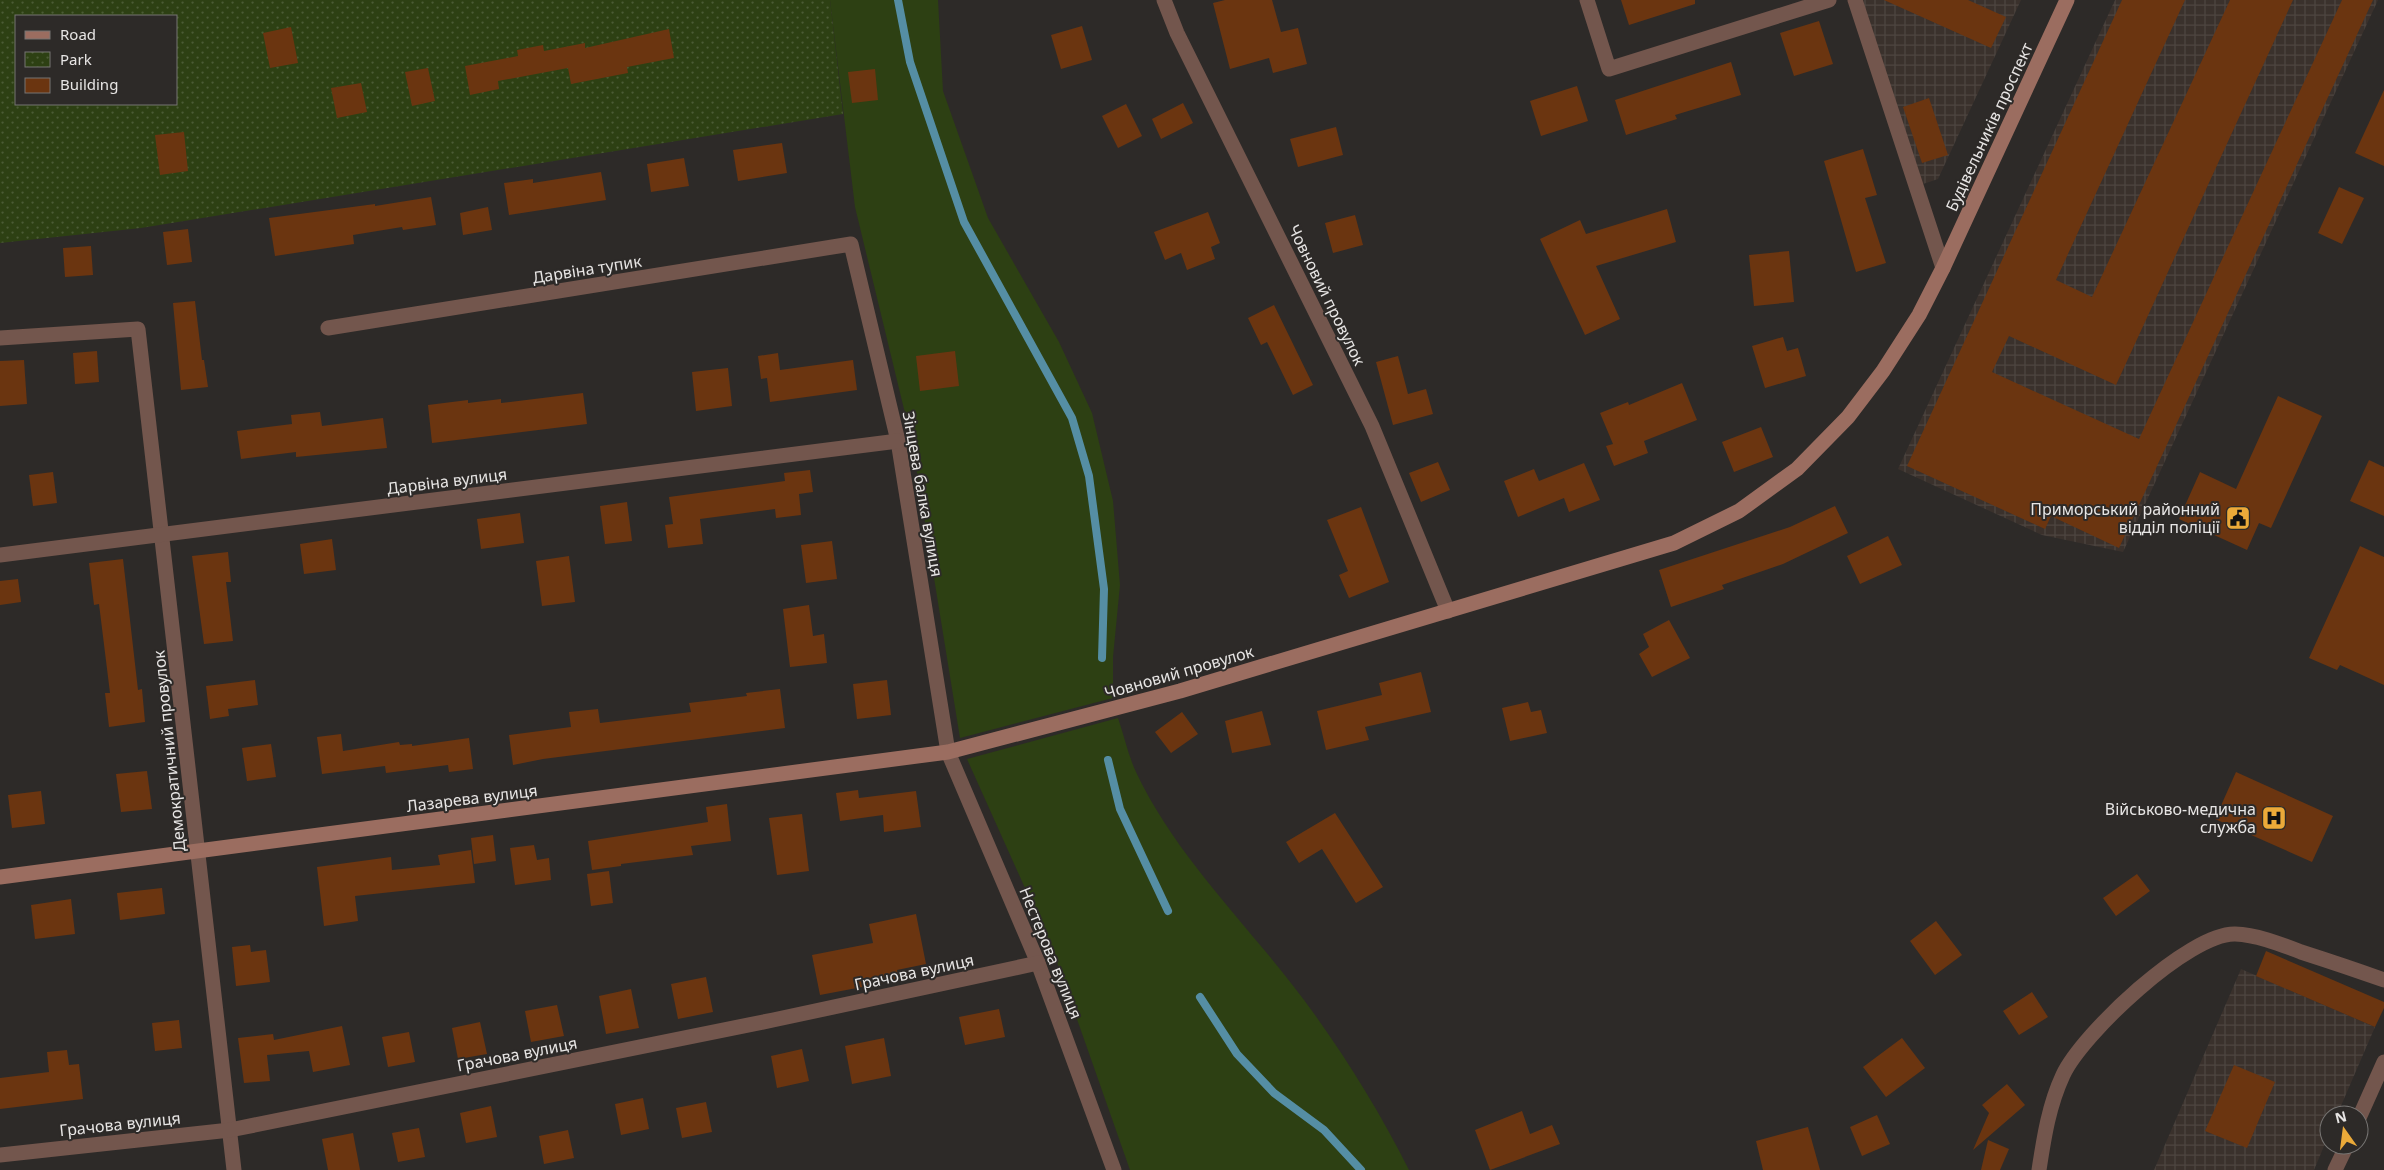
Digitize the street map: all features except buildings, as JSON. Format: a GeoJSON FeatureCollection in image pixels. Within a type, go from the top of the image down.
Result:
{"type":"FeatureCollection","features":[{"type":"Feature","properties":{"kind":"street","name":"Човновий провулок"},"geometry":{"type":"LineString","coordinates":[[1164,0],[1177,33],[1372,426],[1448,611]]}},
{"type":"Feature","properties":{"kind":"street"},"geometry":{"type":"LineString","coordinates":[[1587,0],[1609,69],[1829,0]]}},
{"type":"Feature","properties":{"kind":"street"},"geometry":{"type":"LineString","coordinates":[[1855,0],[1944,268]]}},
{"type":"Feature","properties":{"kind":"street","name":"Будівельників проспект"},"geometry":{"type":"LineString","coordinates":[[1944,268],[2066,0]]}},
{"type":"Feature","properties":{"kind":"street","name":"Дарвіна тупик"},"geometry":{"type":"LineString","coordinates":[[328,328],[851,244]]}},
{"type":"Feature","properties":{"kind":"street","name":"Зінцева балка вулиця"},"geometry":{"type":"LineString","coordinates":[[851,244],[898,441],[948,752]]}},
{"type":"Feature","properties":{"kind":"street","name":"Човновий провулок"},"geometry":{"type":"LineString","coordinates":[[948,752],[1180,692],[1674,543],[1739,511],[1798,469],[1848,417],[1883,371],[1919,315],[1944,268]]}},
{"type":"Feature","properties":{"kind":"street","name":"Демократичний провулок"},"geometry":{"type":"LineString","coordinates":[[0,338],[138,329],[234,1170]]}},
{"type":"Feature","properties":{"kind":"street","name":"Дарвіна вулиця"},"geometry":{"type":"LineString","coordinates":[[0,555],[898,441]]}},
{"type":"Feature","properties":{"kind":"street","name":"Лазарева вулиця"},"geometry":{"type":"LineString","coordinates":[[0,877],[948,752]]}},
{"type":"Feature","properties":{"kind":"street","name":"Нестерова вулиця"},"geometry":{"type":"LineString","coordinates":[[948,752],[1038,963],[1114,1170]]}},
{"type":"Feature","properties":{"kind":"street"},"geometry":{"type":"LineString","coordinates":[[2039,1170],[2051,1105],[2064,1073],[2084,1043],[2109,1016],[2154,975],[2208,940],[2233,934],[2258,937],[2384,980]]}},
{"type":"Feature","properties":{"kind":"street","name":"Грачова вулиця"},"geometry":{"type":"LineString","coordinates":[[0,1155],[230,1130],[773,1020],[1038,963]]}},
{"type":"Feature","properties":{"kind":"street"},"geometry":{"type":"LineString","coordinates":[[2365,1105],[2384,1062]]}},
{"type":"Feature","properties":{"kind":"street"},"geometry":{"type":"LineString","coordinates":[[2336,1170],[2343,1155]]}},
{"type":"Feature","properties":{"kind":"shaded area"},"geometry":{"type":"Polygon","coordinates":[[[1862,0],[2021,0],[1938,179],[1923,184],[1862,0]]]}},
{"type":"Feature","properties":{"kind":"shaded area"},"geometry":{"type":"Polygon","coordinates":[[[2115,0],[2378,0],[2123,552],[2042,535],[1898,469],[2115,0]]]}},
{"type":"Feature","properties":{"kind":"shaded area"},"geometry":{"type":"Polygon","coordinates":[[[2241,969],[2375,1027],[2341,1105],[2319,1105],[2320,1155],[2314,1170],[2154,1170],[2241,969]]]}},
{"type":"Feature","properties":{"kind":"green space"},"geometry":{"type":"Polygon","coordinates":[[[0,0],[830,0],[843,114],[141,228],[0,243],[0,0]]]}},
{"type":"Feature","properties":{"kind":"green space"},"geometry":{"type":"Polygon","coordinates":[[[830,0],[938,0],[943,91],[988,218],[1059,342],[1092,413],[1113,501],[1120,585],[1113,657],[1113,698],[960,738],[912,442],[855,207],[830,0]]]}},
{"type":"Feature","properties":{"kind":"green space"},"geometry":{"type":"Polygon","coordinates":[[[1118,718],[1136,772],[1174,837],[1315,1015],[1365,1091],[1409,1170],[1130,1170],[1052,948],[967,759],[1118,718]]]}},
{"type":"Feature","properties":{"kind":"waterway"},"geometry":{"type":"LineString","coordinates":[[898,0],[910,62],[964,222],[1072,418],[1089,476],[1104,589],[1102,658]]}},
{"type":"Feature","properties":{"kind":"waterway"},"geometry":{"type":"LineString","coordinates":[[1108,760],[1120,809],[1168,911]]}},
{"type":"Feature","properties":{"kind":"waterway"},"geometry":{"type":"LineString","coordinates":[[1200,997],[1237,1054],[1274,1093],[1324,1130],[1361,1170]]}},
{"type":"Feature","properties":{"kind":"place","name":"Приморський районний відділ поліції"},"geometry":{"type":"Point","coordinates":[2238,518]}},
{"type":"Feature","properties":{"kind":"place","name":"Військово-медична служба"},"geometry":{"type":"Point","coordinates":[2274,818]}}]}
